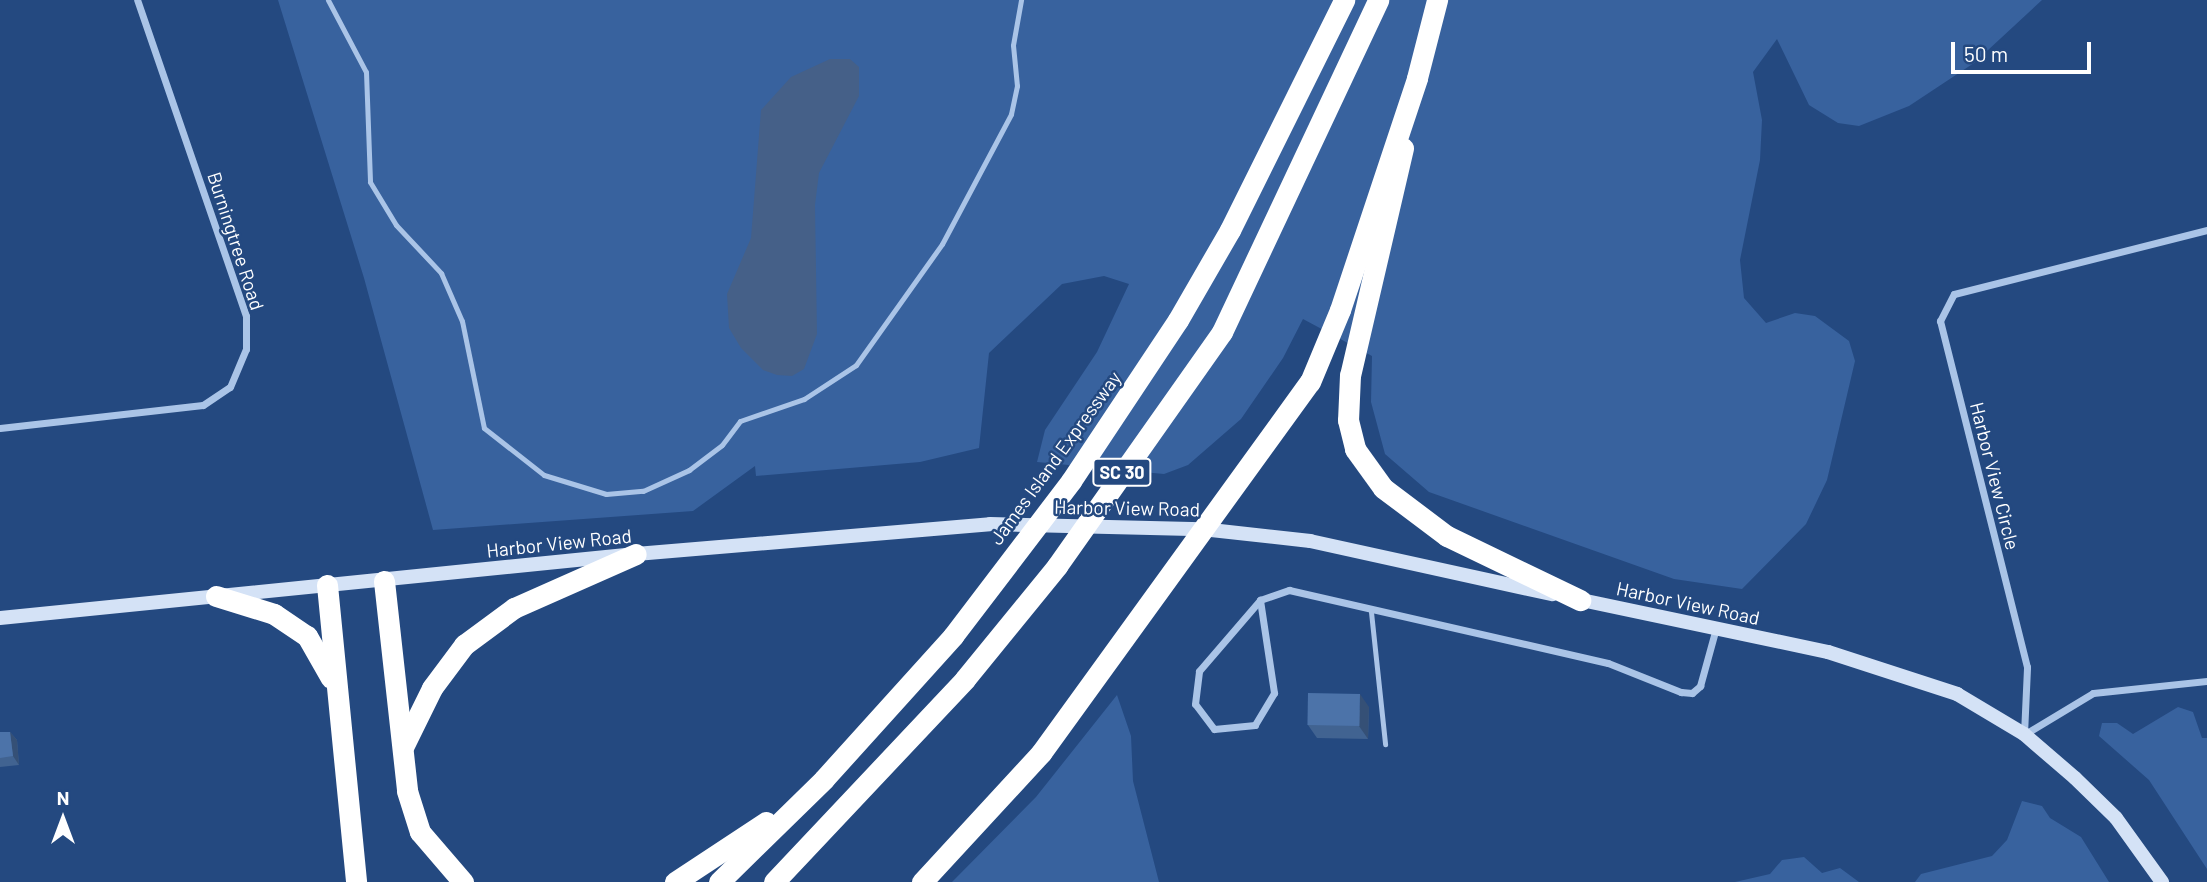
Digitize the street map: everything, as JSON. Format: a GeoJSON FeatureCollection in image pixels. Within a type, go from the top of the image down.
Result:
{"type":"FeatureCollection","features":[{"type":"Feature","properties":{"kind":"highway","name":"James Island Expressway"},"geometry":{"type":"LineString","coordinates":[[719,882],[824,779],[953,636],[1071,481],[1130,394],[1230,230],[1343,0]]}},
{"type":"Feature","properties":{"kind":"highway","name":"SC 30"},"geometry":{"type":"LineString","coordinates":[[774,882],[974,668],[1057,566],[1222,332],[1378,0]]}},
{"type":"Feature","properties":{"kind":"highway"},"geometry":{"type":"LineString","coordinates":[[1437,0],[1350,375],[1348,420],[1355,449],[1383,488],[1447,536],[1580,600]]}},
{"type":"Feature","properties":{"kind":"highway"},"geometry":{"type":"LineString","coordinates":[[922,882],[1041,752],[1295,402],[1324,355],[1417,78]]}},
{"type":"Feature","properties":{"kind":"highway"},"geometry":{"type":"LineString","coordinates":[[404,746],[432,688],[464,645],[514,608],[636,554]]}},
{"type":"Feature","properties":{"kind":"highway"},"geometry":{"type":"LineString","coordinates":[[384,581],[407,792],[420,832],[463,882]]}},
{"type":"Feature","properties":{"kind":"highway"},"geometry":{"type":"LineString","coordinates":[[327,585],[356,882]]}},
{"type":"Feature","properties":{"kind":"highway"},"geometry":{"type":"LineString","coordinates":[[216,596],[274,614],[307,636],[338,695]]}},
{"type":"Feature","properties":{"kind":"highway"},"geometry":{"type":"LineString","coordinates":[[675,882],[692,874],[824,779]]}},
{"type":"Feature","properties":{"kind":"main road","name":"Harbor View Road"},"geometry":{"type":"LineString","coordinates":[[0,618],[636,554],[990,524],[1202,529],[1310,541],[1828,652],[1957,694],[2024,734],[2116,818],[2162,882]]}},
{"type":"Feature","properties":{"kind":"street","name":"Burningtree Road"},"geometry":{"type":"LineString","coordinates":[[0,428],[203,405],[230,387],[246,349],[246,317],[137,0]]}},
{"type":"Feature","properties":{"kind":"street","name":"Harbor View Circle"},"geometry":{"type":"LineString","coordinates":[[2024,734],[2027,667],[1940,321],[1954,294],[2207,230]]}},
{"type":"Feature","properties":{"kind":"street"},"geometry":{"type":"LineString","coordinates":[[1260,600],[1274,694],[1255,725],[1214,729],[1195,704],[1199,671],[1260,600],[1290,590],[1371,612],[1608,663],[1692,692],[1700,686],[1716,628]]}},
{"type":"Feature","properties":{"kind":"street"},"geometry":{"type":"LineString","coordinates":[[2024,734],[2094,692],[2207,681]]}},
{"type":"Feature","properties":{"kind":"lane"},"geometry":{"type":"LineString","coordinates":[[328,0],[366,72],[370,182],[396,225],[441,273],[462,321],[484,428],[544,475],[606,494],[643,491],[689,470],[722,445],[740,421],[804,399],[856,365],[942,244],[1012,114],[1017,86],[1013,45],[1021,0]]}},
{"type":"Feature","properties":{"kind":"lane"},"geometry":{"type":"LineString","coordinates":[[1371,612],[1385,744]]}},
{"type":"Feature","properties":{"kind":"shaded area"},"geometry":{"type":"Polygon","coordinates":[[[278,0],[2042,0],[1974,63],[1909,106],[1859,126],[1838,123],[1809,105],[1777,39],[1753,72],[1762,120],[1760,160],[1740,260],[1744,298],[1766,323],[1795,313],[1815,316],[1849,341],[1855,361],[1827,480],[1806,524],[1742,589],[1674,579],[1429,492],[1385,454],[1371,402],[1372,356],[1303,319],[1283,358],[1241,419],[1188,465],[1164,474],[1037,462],[1045,430],[1097,352],[1129,284],[1104,276],[1062,284],[989,353],[979,448],[920,462],[756,476],[755,466],[693,511],[433,530],[364,278],[278,0]]]}},
{"type":"Feature","properties":{"kind":"shaded area"},"geometry":{"type":"Polygon","coordinates":[[[830,59],[850,59],[859,67],[859,96],[819,173],[815,205],[817,334],[804,369],[792,376],[777,375],[763,370],[741,348],[729,328],[727,294],[751,238],[761,110],[791,77],[830,59]]]}},
{"type":"Feature","properties":{"kind":"shaded area"},"geometry":{"type":"Polygon","coordinates":[[[1117,695],[1131,736],[1133,781],[1159,882],[952,882],[1036,797],[1117,695]]]}},
{"type":"Feature","properties":{"kind":"shaded area"},"geometry":{"type":"Polygon","coordinates":[[[2178,707],[2193,712],[2202,738],[2207,738],[2207,869],[2149,780],[2099,736],[2102,723],[2117,723],[2133,734],[2178,707]]]}},
{"type":"Feature","properties":{"kind":"shaded area"},"geometry":{"type":"Polygon","coordinates":[[[2022,801],[2042,806],[2050,818],[2081,837],[2109,882],[1915,882],[1921,874],[1992,856],[2007,840],[2022,801]]]}},
{"type":"Feature","properties":{"kind":"shaded area"},"geometry":{"type":"Polygon","coordinates":[[[1804,857],[1822,873],[1840,868],[1859,882],[1735,882],[1770,874],[1782,860],[1804,857]]]}},
{"type":"Feature","properties":{"kind":"building"},"geometry":{"type":"Polygon","coordinates":[[[1308,693],[1360,694],[1359,726],[1307,725],[1308,693]]]}},
{"type":"Feature","properties":{"kind":"building"},"geometry":{"type":"Polygon","coordinates":[[[0,732],[10,732],[13,756],[0,758],[0,732]]]}}]}
